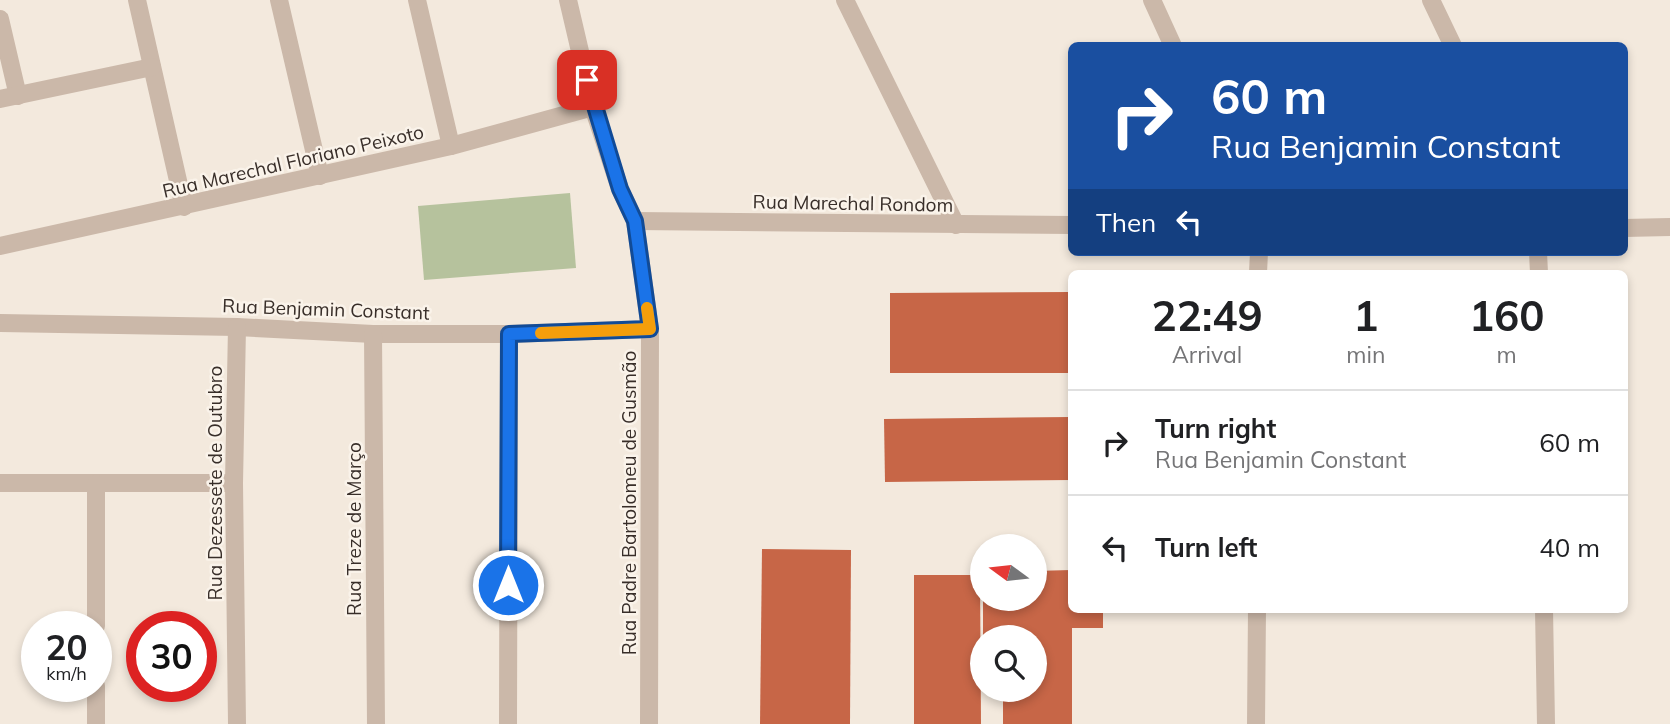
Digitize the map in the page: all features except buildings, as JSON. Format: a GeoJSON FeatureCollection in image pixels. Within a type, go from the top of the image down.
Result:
{"type":"FeatureCollection","features":[{"type":"Feature","properties":{"kind":"street"},"geometry":{"type":"LineString","coordinates":[[137,0],[184,207]]}},
{"type":"Feature","properties":{"kind":"street"},"geometry":{"type":"LineString","coordinates":[[279,0],[320,176]]}},
{"type":"Feature","properties":{"kind":"street"},"geometry":{"type":"LineString","coordinates":[[418,0],[451,146]]}},
{"type":"Feature","properties":{"kind":"street","name":"Rua Padre Bartolomeu de Gusmão"},"geometry":{"type":"LineString","coordinates":[[568,0],[593,107],[620,189],[635,221],[650,329],[649,724]]}},
{"type":"Feature","properties":{"kind":"street"},"geometry":{"type":"LineString","coordinates":[[1152,0],[1171,42]]}},
{"type":"Feature","properties":{"kind":"street"},"geometry":{"type":"LineString","coordinates":[[1432,0],[1451,42]]}},
{"type":"Feature","properties":{"kind":"street"},"geometry":{"type":"LineString","coordinates":[[847,1],[956,225]]}},
{"type":"Feature","properties":{"kind":"street"},"geometry":{"type":"LineString","coordinates":[[0,19],[18,96]]}},
{"type":"Feature","properties":{"kind":"street"},"geometry":{"type":"LineString","coordinates":[[0,99],[152,67]]}},
{"type":"Feature","properties":{"kind":"street","name":"Rua Marechal Floriano Peixoto"},"geometry":{"type":"LineString","coordinates":[[0,246],[451,146],[593,107]]}},
{"type":"Feature","properties":{"kind":"street","name":"Rua Marechal Rondom"},"geometry":{"type":"LineString","coordinates":[[635,221],[1068,225]]}},
{"type":"Feature","properties":{"kind":"street"},"geometry":{"type":"LineString","coordinates":[[1628,228],[1670,227]]}},
{"type":"Feature","properties":{"kind":"street","name":"Rua Benjamin Constant"},"geometry":{"type":"LineString","coordinates":[[0,323],[237,327],[373,334],[509,334],[650,329]]}},
{"type":"Feature","properties":{"kind":"street","name":"Rua Dezessete de Outubro"},"geometry":{"type":"LineString","coordinates":[[237,327],[234,483],[237,724]]}},
{"type":"Feature","properties":{"kind":"street","name":"Rua Treze de Março"},"geometry":{"type":"LineString","coordinates":[[373,334],[376,724]]}},
{"type":"Feature","properties":{"kind":"street"},"geometry":{"type":"LineString","coordinates":[[508,724],[509,334]]}},
{"type":"Feature","properties":{"kind":"street"},"geometry":{"type":"LineString","coordinates":[[0,483],[234,483]]}},
{"type":"Feature","properties":{"kind":"street"},"geometry":{"type":"LineString","coordinates":[[96,484],[96,611]]}},
{"type":"Feature","properties":{"kind":"street"},"geometry":{"type":"LineString","coordinates":[[1256,724],[1257,613]]}},
{"type":"Feature","properties":{"kind":"street"},"geometry":{"type":"LineString","coordinates":[[1544,613],[1546,724]]}},
{"type":"Feature","properties":{"kind":"street"},"geometry":{"type":"LineString","coordinates":[[96,702],[96,724]]}},
{"type":"Feature","properties":{"kind":"green space"},"geometry":{"type":"Polygon","coordinates":[[[570,193],[576,268],[424,280],[418,206],[570,193]]]}},
{"type":"Feature","properties":{"kind":"slow traffic"},"geometry":{"type":"LineString","coordinates":[[541,333],[650,329],[647,308]]}},
{"type":"Feature","properties":{"kind":"route"},"geometry":{"type":"LineString","coordinates":[[508,585],[509,334],[650,329],[635,221],[620,189],[587,80]]}}]}
